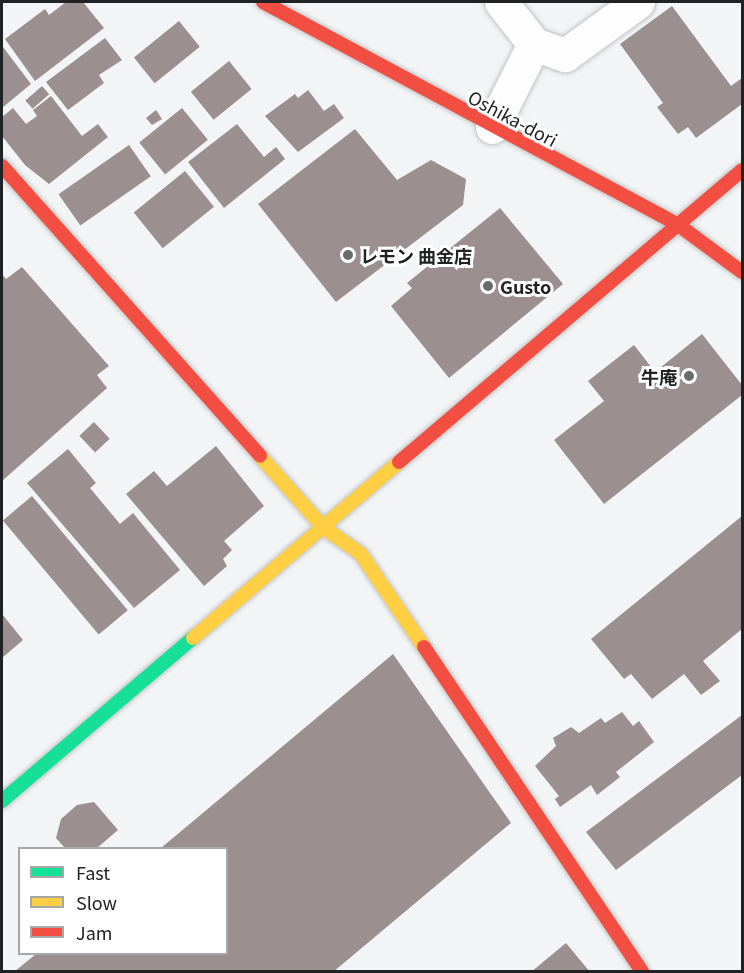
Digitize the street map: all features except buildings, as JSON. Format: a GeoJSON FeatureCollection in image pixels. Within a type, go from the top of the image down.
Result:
{"type":"FeatureCollection","features":[{"type":"Feature","properties":{"kind":"street","name":"Oshika-dori"},"geometry":{"type":"LineString","coordinates":[[263,2],[492,128],[677,224],[742,272]]}},
{"type":"Feature","properties":{"kind":"street"},"geometry":{"type":"LineString","coordinates":[[501,2],[534,44],[565,55],[638,2]]}},
{"type":"Feature","properties":{"kind":"street"},"geometry":{"type":"LineString","coordinates":[[492,128],[534,44]]}},
{"type":"Feature","properties":{"kind":"street"},"geometry":{"type":"LineString","coordinates":[[2,166],[324,528],[361,554],[642,972]]}},
{"type":"Feature","properties":{"kind":"street"},"geometry":{"type":"LineString","coordinates":[[2,801],[742,170]]}},
{"type":"Feature","properties":{"kind":"traffic: fast"},"geometry":{"type":"LineString","coordinates":[[2,801],[193,638]]}},
{"type":"Feature","properties":{"kind":"traffic: slow"},"geometry":{"type":"LineString","coordinates":[[260,456],[324,528],[361,554],[424,647]]}},
{"type":"Feature","properties":{"kind":"traffic: slow"},"geometry":{"type":"LineString","coordinates":[[193,638],[399,462]]}},
{"type":"Feature","properties":{"kind":"traffic: jam"},"geometry":{"type":"LineString","coordinates":[[263,2],[677,224],[742,272]]}},
{"type":"Feature","properties":{"kind":"traffic: jam"},"geometry":{"type":"LineString","coordinates":[[2,166],[260,456]]}},
{"type":"Feature","properties":{"kind":"traffic: jam"},"geometry":{"type":"LineString","coordinates":[[399,462],[742,170]]}},
{"type":"Feature","properties":{"kind":"traffic: jam"},"geometry":{"type":"LineString","coordinates":[[424,647],[642,972]]}},
{"type":"Feature","properties":{"kind":"place","name":"レモン 曲金店"},"geometry":{"type":"Point","coordinates":[348,255]}},
{"type":"Feature","properties":{"kind":"place","name":"Gusto"},"geometry":{"type":"Point","coordinates":[488,286]}},
{"type":"Feature","properties":{"kind":"place","name":"牛庵"},"geometry":{"type":"Point","coordinates":[689,376]}}]}
